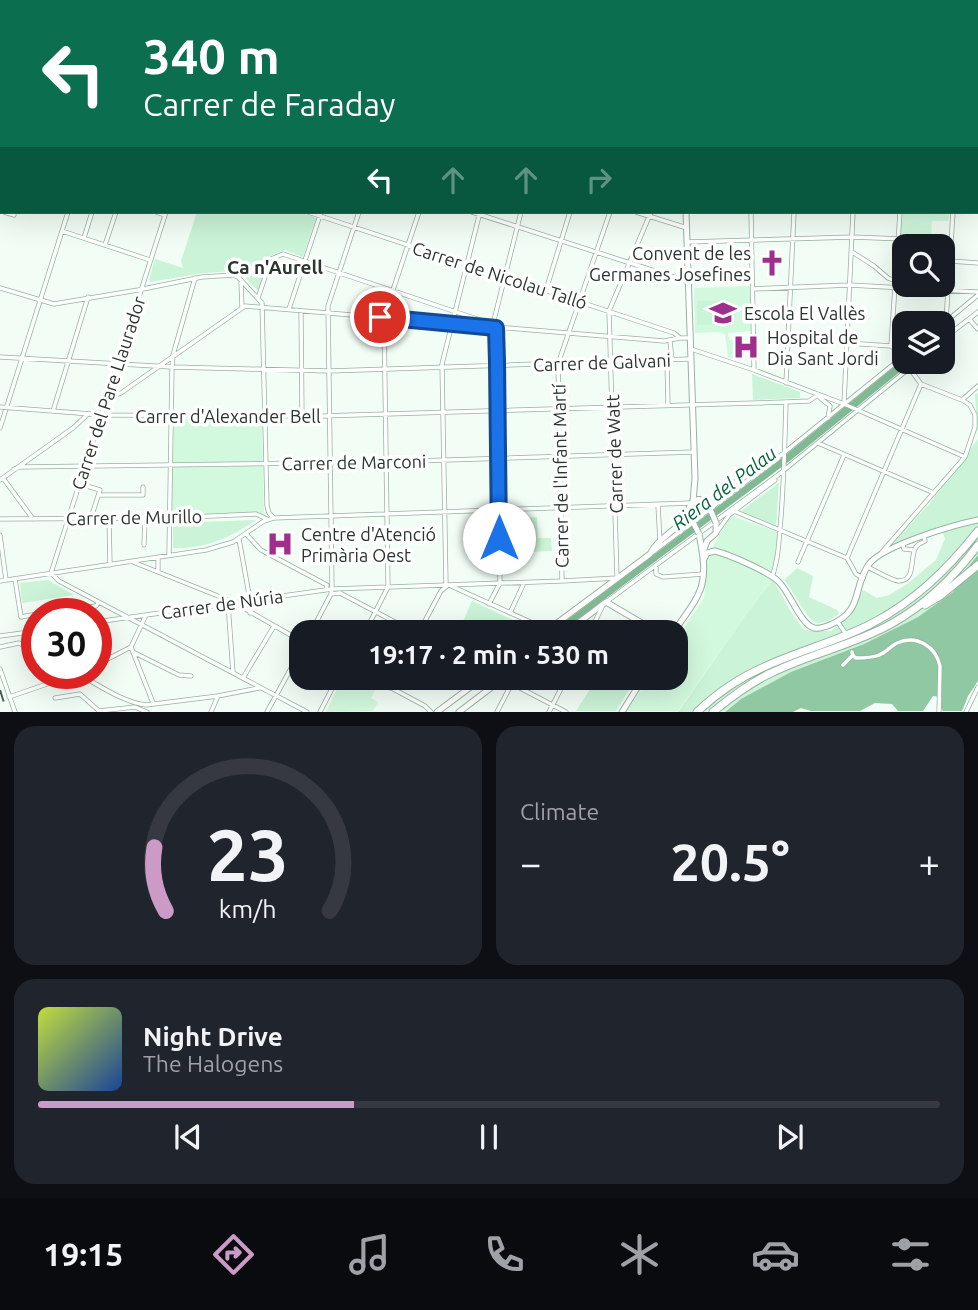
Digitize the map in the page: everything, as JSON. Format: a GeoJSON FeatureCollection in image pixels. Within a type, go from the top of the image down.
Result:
{"type":"FeatureCollection","features":[{"type":"Feature","properties":{"kind":"highway"},"geometry":{"type":"LineString","coordinates":[[697,712],[723,690],[750,673],[851,633],[890,613],[920,592],[951,564],[978,531]]}},
{"type":"Feature","properties":{"kind":"highway"},"geometry":{"type":"LineString","coordinates":[[906,615],[945,583],[978,545]]}},
{"type":"Feature","properties":{"kind":"highway"},"geometry":{"type":"LineString","coordinates":[[713,712],[742,690],[774,672],[857,641],[906,615],[940,596],[978,565]]}},
{"type":"Feature","properties":{"kind":"main road"},"geometry":{"type":"LineString","coordinates":[[561,620],[649,554],[690,513],[695,487],[687,214]]}},
{"type":"Feature","properties":{"kind":"main road"},"geometry":{"type":"LineString","coordinates":[[682,620],[700,591],[706,536],[716,523],[695,487]]}},
{"type":"Feature","properties":{"kind":"main road"},"geometry":{"type":"LineString","coordinates":[[692,502],[696,499],[705,501]]}},
{"type":"Feature","properties":{"kind":"main road"},"geometry":{"type":"LineString","coordinates":[[690,513],[717,552]]}},
{"type":"Feature","properties":{"kind":"main road"},"geometry":{"type":"LineString","coordinates":[[704,558],[709,552],[717,552],[772,577],[784,587],[811,627],[820,628],[845,617],[851,610],[867,569],[880,555],[924,536],[978,520]]}},
{"type":"Feature","properties":{"kind":"main road"},"geometry":{"type":"LineString","coordinates":[[582,620],[605,603],[635,620]]}},
{"type":"Feature","properties":{"kind":"main road"},"geometry":{"type":"LineString","coordinates":[[438,712],[467,690]]}},
{"type":"Feature","properties":{"kind":"main road"},"geometry":{"type":"LineString","coordinates":[[459,712],[488,690]]}},
{"type":"Feature","properties":{"kind":"main road"},"geometry":{"type":"LineString","coordinates":[[622,712],[636,690]]}},
{"type":"Feature","properties":{"kind":"street"},"geometry":{"type":"LineString","coordinates":[[0,428],[67,214]]}},
{"type":"Feature","properties":{"kind":"street"},"geometry":{"type":"LineString","coordinates":[[84,238],[91,214]]}},
{"type":"Feature","properties":{"kind":"street"},"geometry":{"type":"LineString","coordinates":[[105,245],[115,214]]}},
{"type":"Feature","properties":{"kind":"street","name":"Carrer del Pare Llaurador"},"geometry":{"type":"LineString","coordinates":[[51,573],[165,214]]}},
{"type":"Feature","properties":{"kind":"street"},"geometry":{"type":"LineString","coordinates":[[289,309],[321,214]]}},
{"type":"Feature","properties":{"kind":"street","name":"Carrer de Nicolau Talló"},"geometry":{"type":"LineString","coordinates":[[321,214],[674,333],[680,338],[690,338]]}},
{"type":"Feature","properties":{"kind":"street"},"geometry":{"type":"LineString","coordinates":[[317,620],[330,591],[328,306],[358,214]]}},
{"type":"Feature","properties":{"kind":"street"},"geometry":{"type":"LineString","coordinates":[[372,620],[388,587],[384,317],[418,214]]}},
{"type":"Feature","properties":{"kind":"street"},"geometry":{"type":"LineString","coordinates":[[424,620],[447,585],[442,364],[480,214]]}},
{"type":"Feature","properties":{"kind":"street"},"geometry":{"type":"LineString","coordinates":[[483,214],[689,282]]}},
{"type":"Feature","properties":{"kind":"street"},"geometry":{"type":"LineString","coordinates":[[489,604],[500,583],[494,320],[521,214]]}},
{"type":"Feature","properties":{"kind":"street"},"geometry":{"type":"LineString","coordinates":[[546,290],[569,214]]}},
{"type":"Feature","properties":{"kind":"street","name":"Carrer de l'Infant Martí"},"geometry":{"type":"LineString","coordinates":[[562,581],[558,363],[609,214]]}},
{"type":"Feature","properties":{"kind":"street"},"geometry":{"type":"LineString","coordinates":[[650,214],[687,228]]}},
{"type":"Feature","properties":{"kind":"street","name":"Carrer de Watt"},"geometry":{"type":"LineString","coordinates":[[617,578],[609,311],[650,214]]}},
{"type":"Feature","properties":{"kind":"street"},"geometry":{"type":"LineString","coordinates":[[751,214],[754,370]]}},
{"type":"Feature","properties":{"kind":"street"},"geometry":{"type":"LineString","coordinates":[[786,383],[794,214]]}},
{"type":"Feature","properties":{"kind":"street"},"geometry":{"type":"LineString","coordinates":[[845,405],[853,214]]}},
{"type":"Feature","properties":{"kind":"street"},"geometry":{"type":"LineString","coordinates":[[898,234],[900,214]]}},
{"type":"Feature","properties":{"kind":"street"},"geometry":{"type":"LineString","coordinates":[[951,234],[953,214]]}},
{"type":"Feature","properties":{"kind":"street"},"geometry":{"type":"LineString","coordinates":[[62,231],[150,260]]}},
{"type":"Feature","properties":{"kind":"street"},"geometry":{"type":"LineString","coordinates":[[688,242],[853,237],[892,239]]}},
{"type":"Feature","properties":{"kind":"street"},"geometry":{"type":"LineString","coordinates":[[852,252],[892,280]]}},
{"type":"Feature","properties":{"kind":"street"},"geometry":{"type":"LineString","coordinates":[[258,298],[271,259],[284,254],[483,321],[483,326]]}},
{"type":"Feature","properties":{"kind":"street"},"geometry":{"type":"LineString","coordinates":[[955,261],[978,263]]}},
{"type":"Feature","properties":{"kind":"street"},"geometry":{"type":"LineString","coordinates":[[0,288],[54,304],[195,278],[236,275],[263,307],[267,506],[274,518]]}},
{"type":"Feature","properties":{"kind":"street"},"geometry":{"type":"LineString","coordinates":[[169,555],[173,355],[195,278]]}},
{"type":"Feature","properties":{"kind":"street"},"geometry":{"type":"LineString","coordinates":[[241,280],[242,309]]}},
{"type":"Feature","properties":{"kind":"street"},"geometry":{"type":"LineString","coordinates":[[753,289],[849,285],[892,288]]}},
{"type":"Feature","properties":{"kind":"street"},"geometry":{"type":"LineString","coordinates":[[955,292],[978,294]]}},
{"type":"Feature","properties":{"kind":"street"},"geometry":{"type":"LineString","coordinates":[[955,314],[978,294]]}},
{"type":"Feature","properties":{"kind":"street"},"geometry":{"type":"LineString","coordinates":[[53,411],[88,297]]}},
{"type":"Feature","properties":{"kind":"street"},"geometry":{"type":"LineString","coordinates":[[847,343],[891,346],[894,297]]}},
{"type":"Feature","properties":{"kind":"street"},"geometry":{"type":"LineString","coordinates":[[108,393],[121,393],[245,306],[611,337],[670,341],[680,338]]}},
{"type":"Feature","properties":{"kind":"street"},"geometry":{"type":"LineString","coordinates":[[301,311],[302,416]]}},
{"type":"Feature","properties":{"kind":"street"},"geometry":{"type":"LineString","coordinates":[[955,330],[978,312]]}},
{"type":"Feature","properties":{"kind":"street"},"geometry":{"type":"LineString","coordinates":[[969,319],[978,329]]}},
{"type":"Feature","properties":{"kind":"street"},"geometry":{"type":"LineString","coordinates":[[788,338],[822,342]]}},
{"type":"Feature","properties":{"kind":"street"},"geometry":{"type":"LineString","coordinates":[[668,406],[670,341]]}},
{"type":"Feature","properties":{"kind":"street"},"geometry":{"type":"LineString","coordinates":[[691,349],[845,405],[965,457]]}},
{"type":"Feature","properties":{"kind":"street","name":"Carrer de Galvani"},"geometry":{"type":"LineString","coordinates":[[0,357],[172,367],[329,371],[691,359]]}},
{"type":"Feature","properties":{"kind":"street"},"geometry":{"type":"LineString","coordinates":[[649,554],[767,464],[785,454],[892,371]]}},
{"type":"Feature","properties":{"kind":"street"},"geometry":{"type":"LineString","coordinates":[[706,536],[857,411],[893,374]]}},
{"type":"Feature","properties":{"kind":"street"},"geometry":{"type":"LineString","coordinates":[[880,555],[965,457],[974,432],[975,415],[970,405],[921,384],[914,374]]}},
{"type":"Feature","properties":{"kind":"street"},"geometry":{"type":"LineString","coordinates":[[847,558],[921,384]]}},
{"type":"Feature","properties":{"kind":"street"},"geometry":{"type":"LineString","coordinates":[[962,400],[978,386]]}},
{"type":"Feature","properties":{"kind":"street"},"geometry":{"type":"LineString","coordinates":[[801,401],[804,389]]}},
{"type":"Feature","properties":{"kind":"street"},"geometry":{"type":"LineString","coordinates":[[818,395],[830,406],[828,418]]}},
{"type":"Feature","properties":{"kind":"street","name":"Carrer d'Alexander Bell"},"geometry":{"type":"LineString","coordinates":[[0,407],[87,415],[329,416],[786,402],[808,401],[818,395]]}},
{"type":"Feature","properties":{"kind":"street"},"geometry":{"type":"LineString","coordinates":[[772,577],[780,531],[786,402]]}},
{"type":"Feature","properties":{"kind":"street"},"geometry":{"type":"LineString","coordinates":[[33,519],[1,479],[87,415]]}},
{"type":"Feature","properties":{"kind":"street"},"geometry":{"type":"LineString","coordinates":[[818,443],[934,493]]}},
{"type":"Feature","properties":{"kind":"street","name":"Carrer de Marconi"},"geometry":{"type":"LineString","coordinates":[[14,469],[387,462],[694,452]]}},
{"type":"Feature","properties":{"kind":"street"},"geometry":{"type":"LineString","coordinates":[[798,562],[844,455]]}},
{"type":"Feature","properties":{"kind":"street"},"geometry":{"type":"LineString","coordinates":[[33,457],[34,467]]}},
{"type":"Feature","properties":{"kind":"street"},"geometry":{"type":"LineString","coordinates":[[705,501],[714,498],[752,469],[767,464]]}},
{"type":"Feature","properties":{"kind":"street"},"geometry":{"type":"LineString","coordinates":[[596,620],[605,603],[778,475]]}},
{"type":"Feature","properties":{"kind":"street"},"geometry":{"type":"LineString","coordinates":[[80,484],[100,490],[91,518]]}},
{"type":"Feature","properties":{"kind":"street"},"geometry":{"type":"LineString","coordinates":[[99,495],[143,495],[143,487]]}},
{"type":"Feature","properties":{"kind":"street"},"geometry":{"type":"LineString","coordinates":[[0,581],[206,550],[239,539],[267,519],[280,517],[674,505],[692,502]]}},
{"type":"Feature","properties":{"kind":"street"},"geometry":{"type":"LineString","coordinates":[[658,505],[660,542]]}},
{"type":"Feature","properties":{"kind":"street"},"geometry":{"type":"LineString","coordinates":[[674,505],[690,513]]}},
{"type":"Feature","properties":{"kind":"street"},"geometry":{"type":"LineString","coordinates":[[734,512],[847,558],[856,574],[863,578]]}},
{"type":"Feature","properties":{"kind":"street","name":"Carrer de Murillo"},"geometry":{"type":"LineString","coordinates":[[0,519],[168,518],[256,514],[267,519]]}},
{"type":"Feature","properties":{"kind":"street"},"geometry":{"type":"LineString","coordinates":[[109,518],[110,565]]}},
{"type":"Feature","properties":{"kind":"street"},"geometry":{"type":"LineString","coordinates":[[144,545],[145,518]]}},
{"type":"Feature","properties":{"kind":"street"},"geometry":{"type":"LineString","coordinates":[[246,534],[258,548],[327,585],[330,591]]}},
{"type":"Feature","properties":{"kind":"street"},"geometry":{"type":"LineString","coordinates":[[0,535],[6,580]]}},
{"type":"Feature","properties":{"kind":"street"},"geometry":{"type":"LineString","coordinates":[[854,570],[867,569],[897,581],[903,580],[911,571],[915,550],[925,541],[924,536]]}},
{"type":"Feature","properties":{"kind":"street"},"geometry":{"type":"LineString","coordinates":[[239,539],[250,613]]}},
{"type":"Feature","properties":{"kind":"street"},"geometry":{"type":"LineString","coordinates":[[903,545],[904,549],[915,550]]}},
{"type":"Feature","properties":{"kind":"street"},"geometry":{"type":"LineString","coordinates":[[158,557],[158,572]]}},
{"type":"Feature","properties":{"kind":"street"},"geometry":{"type":"LineString","coordinates":[[133,562],[230,603],[289,634]]}},
{"type":"Feature","properties":{"kind":"street"},"geometry":{"type":"LineString","coordinates":[[656,565],[656,574],[663,577],[703,574]]}},
{"type":"Feature","properties":{"kind":"street"},"geometry":{"type":"LineString","coordinates":[[51,573],[92,598]]}},
{"type":"Feature","properties":{"kind":"street","name":"Carrer de Núria"},"geometry":{"type":"LineString","coordinates":[[112,620],[349,589],[617,578]]}},
{"type":"Feature","properties":{"kind":"street"},"geometry":{"type":"LineString","coordinates":[[15,579],[21,617]]}},
{"type":"Feature","properties":{"kind":"street"},"geometry":{"type":"LineString","coordinates":[[510,613],[524,582]]}},
{"type":"Feature","properties":{"kind":"street"},"geometry":{"type":"LineString","coordinates":[[447,585],[525,620]]}},
{"type":"Feature","properties":{"kind":"street"},"geometry":{"type":"LineString","coordinates":[[437,586],[441,591]]}},
{"type":"Feature","properties":{"kind":"street"},"geometry":{"type":"LineString","coordinates":[[345,596],[349,589]]}},
{"type":"Feature","properties":{"kind":"street"},"geometry":{"type":"LineString","coordinates":[[330,591],[340,593],[392,620]]}},
{"type":"Feature","properties":{"kind":"street"},"geometry":{"type":"LineString","coordinates":[[230,603],[233,672]]}},
{"type":"Feature","properties":{"kind":"street"},"geometry":{"type":"LineString","coordinates":[[112,609],[306,712]]}},
{"type":"Feature","properties":{"kind":"street"},"geometry":{"type":"LineString","coordinates":[[146,615],[132,650],[153,704]]}},
{"type":"Feature","properties":{"kind":"street"},"geometry":{"type":"LineString","coordinates":[[837,621],[844,631]]}},
{"type":"Feature","properties":{"kind":"street"},"geometry":{"type":"LineString","coordinates":[[243,678],[274,626]]}},
{"type":"Feature","properties":{"kind":"street"},"geometry":{"type":"LineString","coordinates":[[0,636],[21,633]]}},
{"type":"Feature","properties":{"kind":"street"},"geometry":{"type":"LineString","coordinates":[[0,646],[19,643],[17,634]]}},
{"type":"Feature","properties":{"kind":"street"},"geometry":{"type":"LineString","coordinates":[[843,665],[852,653],[856,658],[879,655],[895,644],[909,640],[931,648],[940,666],[939,712]]}},
{"type":"Feature","properties":{"kind":"street"},"geometry":{"type":"LineString","coordinates":[[112,658],[132,650]]}},
{"type":"Feature","properties":{"kind":"street"},"geometry":{"type":"LineString","coordinates":[[132,650],[179,675],[191,676]]}},
{"type":"Feature","properties":{"kind":"street"},"geometry":{"type":"LineString","coordinates":[[0,669],[15,712]]}},
{"type":"Feature","properties":{"kind":"street"},"geometry":{"type":"LineString","coordinates":[[267,712],[289,672]]}},
{"type":"Feature","properties":{"kind":"street"},"geometry":{"type":"LineString","coordinates":[[966,712],[978,687]]}},
{"type":"Feature","properties":{"kind":"street"},"geometry":{"type":"LineString","coordinates":[[108,689],[138,704],[153,704],[262,688]]}},
{"type":"Feature","properties":{"kind":"street"},"geometry":{"type":"LineString","coordinates":[[9,697],[32,689]]}},
{"type":"Feature","properties":{"kind":"street"},"geometry":{"type":"LineString","coordinates":[[320,712],[331,690]]}},
{"type":"Feature","properties":{"kind":"street"},"geometry":{"type":"LineString","coordinates":[[394,690],[425,706],[431,712]]}},
{"type":"Feature","properties":{"kind":"street"},"geometry":{"type":"LineString","coordinates":[[522,690],[566,712]]}},
{"type":"Feature","properties":{"kind":"street"},"geometry":{"type":"LineString","coordinates":[[549,712],[560,690]]}},
{"type":"Feature","properties":{"kind":"street"},"geometry":{"type":"LineString","coordinates":[[497,712],[508,691]]}},
{"type":"Feature","properties":{"kind":"street"},"geometry":{"type":"LineString","coordinates":[[55,698],[80,694],[99,712],[135,707],[147,712]]}},
{"type":"Feature","properties":{"kind":"street"},"geometry":{"type":"LineString","coordinates":[[211,712],[218,696]]}},
{"type":"Feature","properties":{"kind":"shaded area"},"geometry":{"type":"Polygon","coordinates":[[[196,214],[305,214],[316,218],[303,257],[285,250],[268,257],[259,290],[235,271],[150,282],[155,259],[183,268],[181,261],[196,214]]]}},
{"type":"Feature","properties":{"kind":"shaded area"},"geometry":{"type":"Polygon","coordinates":[[[903,214],[949,214],[949,221],[932,221],[931,234],[902,234],[903,214]]]}},
{"type":"Feature","properties":{"kind":"shaded area","name":"Escola El Vallès"},"geometry":{"type":"Polygon","coordinates":[[[751,286],[752,331],[728,333],[729,340],[740,340],[741,361],[728,357],[725,334],[722,332],[695,333],[694,288],[751,286]]]}},
{"type":"Feature","properties":{"kind":"shaded area"},"geometry":{"type":"Polygon","coordinates":[[[729,300],[730,324],[697,325],[697,301],[729,300]]]}},
{"type":"Feature","properties":{"kind":"shaded area","name":"Riera del Palau"},"geometry":{"type":"Polygon","coordinates":[[[892,369],[892,374],[897,374],[791,460],[577,620],[567,620],[778,461],[892,369]]]}},
{"type":"Feature","properties":{"kind":"shaded area"},"geometry":{"type":"Polygon","coordinates":[[[752,374],[800,392],[800,398],[753,400],[752,374]]]}},
{"type":"Feature","properties":{"kind":"shaded area"},"geometry":{"type":"Polygon","coordinates":[[[978,393],[978,439],[975,395],[978,393]]]}},
{"type":"Feature","properties":{"kind":"shaded area"},"geometry":{"type":"Polygon","coordinates":[[[262,418],[264,514],[171,515],[174,419],[262,418]]]}},
{"type":"Feature","properties":{"kind":"shaded area"},"geometry":{"type":"Polygon","coordinates":[[[978,439],[978,555],[963,573],[953,592],[918,617],[741,699],[725,711],[678,712],[772,581],[804,630],[831,631],[848,617],[863,590],[877,598],[889,595],[936,560],[945,539],[941,526],[890,546],[930,503],[978,439]]]}},
{"type":"Feature","properties":{"kind":"shaded area"},"geometry":{"type":"Polygon","coordinates":[[[779,483],[776,527],[741,511],[779,483]]]}},
{"type":"Feature","properties":{"kind":"shaded area"},"geometry":{"type":"Polygon","coordinates":[[[731,513],[732,516],[778,532],[772,581],[678,711],[627,711],[641,690],[688,690],[688,622],[704,598],[707,558],[731,513]]]}},
{"type":"Feature","properties":{"kind":"shaded area"},"geometry":{"type":"Polygon","coordinates":[[[537,517],[538,538],[551,538],[552,551],[504,553],[503,518],[537,517]]]}},
{"type":"Feature","properties":{"kind":"shaded area"},"geometry":{"type":"Polygon","coordinates":[[[256,520],[217,541],[196,547],[173,548],[173,523],[256,520]]]}},
{"type":"Feature","properties":{"kind":"shaded area"},"geometry":{"type":"Polygon","coordinates":[[[978,555],[978,681],[962,711],[943,711],[942,697],[933,696],[923,711],[898,711],[892,704],[875,703],[860,711],[811,711],[801,708],[793,712],[725,712],[741,699],[791,672],[864,644],[918,617],[953,592],[963,573],[978,555]]]}},
{"type":"Feature","properties":{"kind":"shaded area"},"geometry":{"type":"Polygon","coordinates":[[[797,568],[813,576],[809,597],[837,610],[839,614],[821,623],[810,617],[784,580],[797,568]]]}},
{"type":"Feature","properties":{"kind":"shaded area"},"geometry":{"type":"Polygon","coordinates":[[[48,580],[74,595],[22,598],[20,583],[48,580]]]}},
{"type":"Feature","properties":{"kind":"shaded area"},"geometry":{"type":"Polygon","coordinates":[[[472,601],[513,620],[463,620],[472,601]]]}},
{"type":"Feature","properties":{"kind":"shaded area"},"geometry":{"type":"Polygon","coordinates":[[[337,690],[375,690],[371,698],[378,702],[373,711],[326,712],[337,690]]]}},
{"type":"Feature","properties":{"kind":"shaded area"},"geometry":{"type":"Polygon","coordinates":[[[590,690],[629,690],[616,711],[576,711],[590,690]]]}},
{"type":"Feature","properties":{"kind":"railway"},"geometry":{"type":"LineString","coordinates":[[0,690],[7,712]]}},
{"type":"Feature","properties":{"kind":"place","name":"Convent de les Germanes Josefines"},"geometry":{"type":"Point","coordinates":[772,263]}},
{"type":"Feature","properties":{"kind":"place","name":"Escola El Vallès"},"geometry":{"type":"Point","coordinates":[723,313]}},
{"type":"Feature","properties":{"kind":"place","name":"Hospital de Dia Sant Jordi"},"geometry":{"type":"Point","coordinates":[746,347]}},
{"type":"Feature","properties":{"kind":"place","name":"Centre d'Atenció Primària Oest"},"geometry":{"type":"Point","coordinates":[280,544]}},
{"type":"Feature","properties":{"kind":"district","name":"Ca n'Aurell"},"geometry":{"type":"Point","coordinates":[275,267]}},
{"type":"Feature","properties":{"kind":"route"},"geometry":{"type":"LineString","coordinates":[[380,317],[496,328],[499,538]]}}]}
